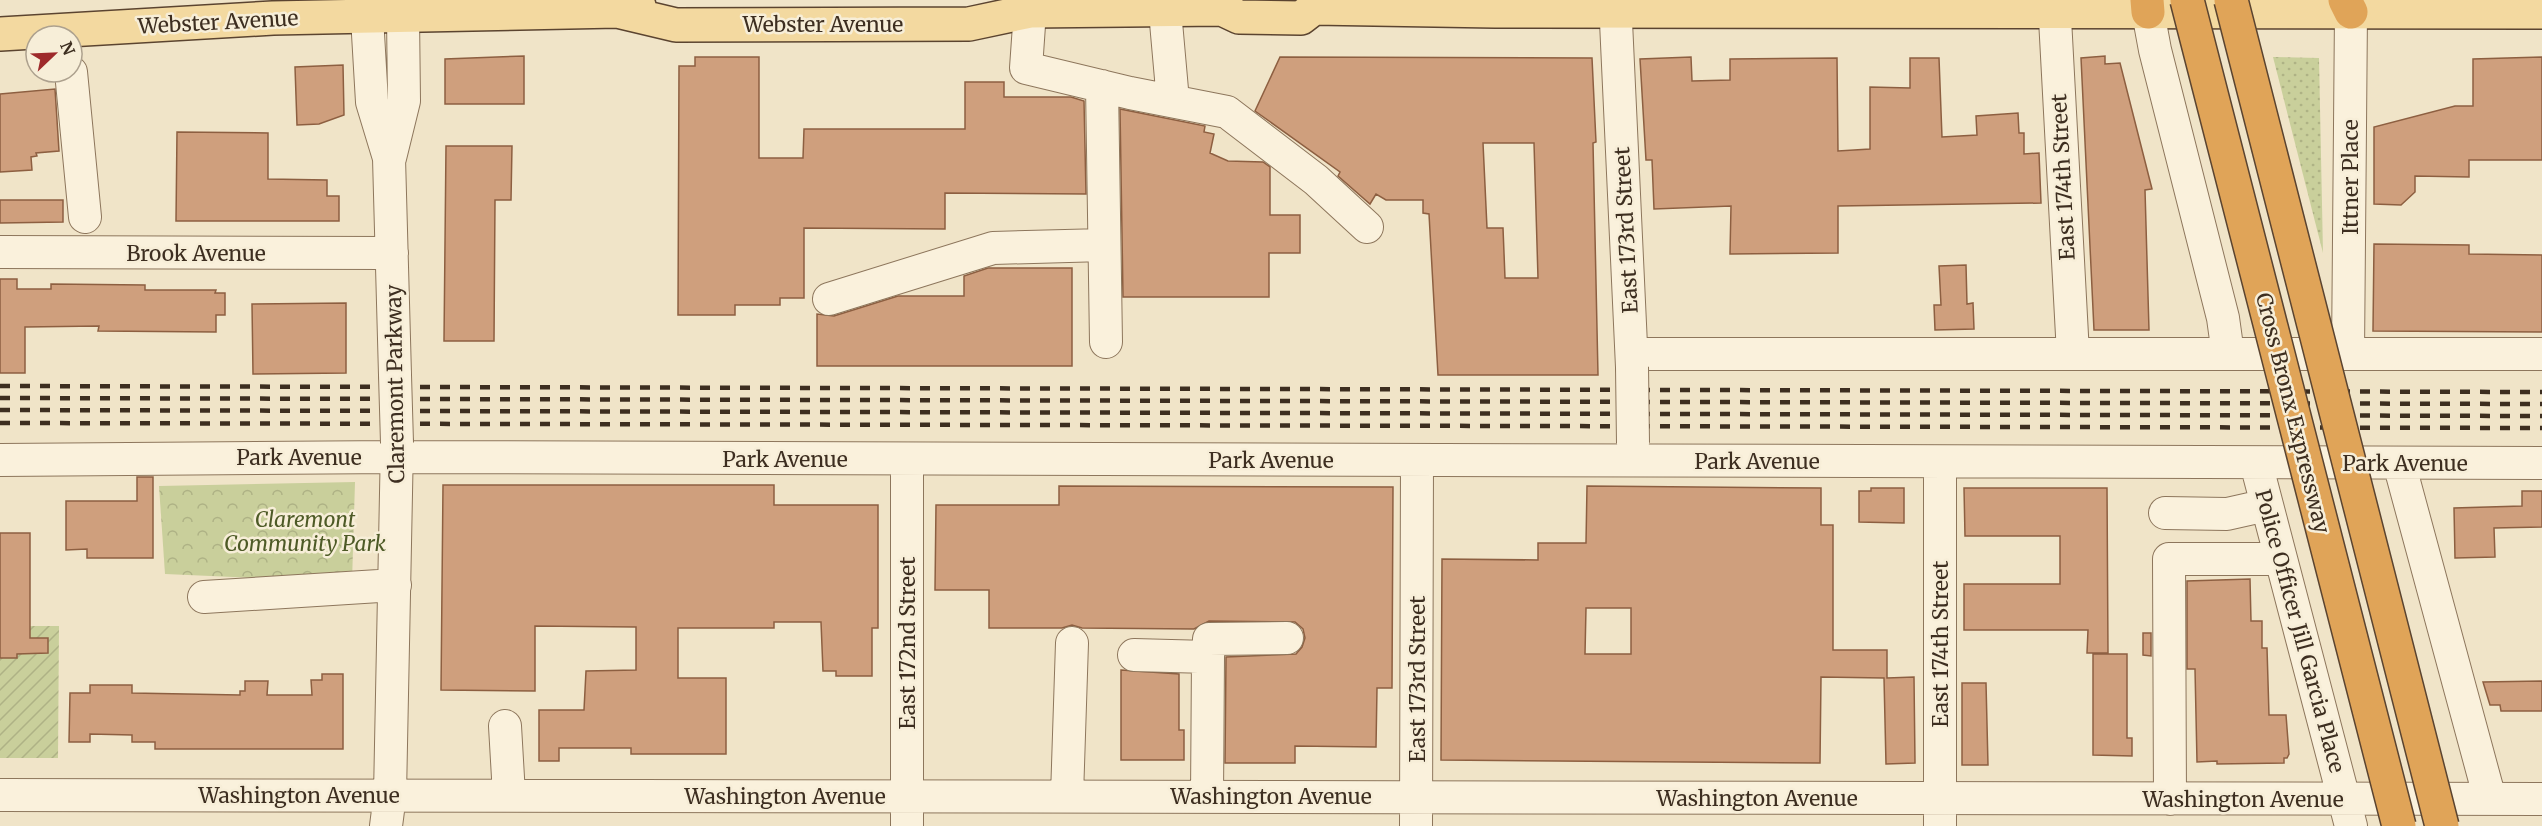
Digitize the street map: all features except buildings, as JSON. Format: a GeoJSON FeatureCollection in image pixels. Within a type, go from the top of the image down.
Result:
{"type":"FeatureCollection","features":[{"type":"Feature","properties":{"kind":"highway","name":"Cross Bronx Expressway"},"geometry":{"type":"LineString","coordinates":[[2187,0],[2399,826]]}},
{"type":"Feature","properties":{"kind":"highway","name":"Cross Bronx Expressway"},"geometry":{"type":"LineString","coordinates":[[2230,0],[2442,826]]}},
{"type":"Feature","properties":{"kind":"main road","name":"Webster Avenue"},"geometry":{"type":"LineString","coordinates":[[617,11],[665,0]]}},
{"type":"Feature","properties":{"kind":"main road","name":"Webster Avenue"},"geometry":{"type":"LineString","coordinates":[[990,0],[1030,11]]}},
{"type":"Feature","properties":{"kind":"main road","name":"Webster Avenue"},"geometry":{"type":"LineString","coordinates":[[84,31],[279,9],[365,8],[617,11],[676,25],[821,12],[969,24],[1030,11],[1165,11],[1225,3],[1239,17],[1301,18],[1310,4],[2148,6],[2348,4],[2486,6],[2542,12]]}},
{"type":"Feature","properties":{"kind":"main road","name":"Webster Avenue"},"geometry":{"type":"LineString","coordinates":[[0,34],[24,34]]}},
{"type":"Feature","properties":{"kind":"street","name":"Ittner Place"},"geometry":{"type":"LineString","coordinates":[[2348,4],[2348,354]]}},
{"type":"Feature","properties":{"kind":"street","name":"East 173rd Street"},"geometry":{"type":"LineString","coordinates":[[1615,6],[1632,361],[1633,452]]}},
{"type":"Feature","properties":{"kind":"street","name":"East 174th Street"},"geometry":{"type":"LineString","coordinates":[[2054,6],[2073,354]]}},
{"type":"Feature","properties":{"kind":"street"},"geometry":{"type":"LineString","coordinates":[[2148,6],[2155,50],[2223,318],[2228,354]]}},
{"type":"Feature","properties":{"kind":"street","name":"Claremont Parkway"},"geometry":{"type":"LineString","coordinates":[[365,8],[372,102],[389,158],[392,253],[397,450],[390,795],[386,826]]}},
{"type":"Feature","properties":{"kind":"street","name":"Claremont Parkway"},"geometry":{"type":"LineString","coordinates":[[389,158],[404,101],[401,8]]}},
{"type":"Feature","properties":{"kind":"street"},"geometry":{"type":"LineString","coordinates":[[1030,11],[1026,68],[1227,112],[1316,180],[1367,227]]}},
{"type":"Feature","properties":{"kind":"street"},"geometry":{"type":"LineString","coordinates":[[1165,11],[1173,101]]}},
{"type":"Feature","properties":{"kind":"street"},"geometry":{"type":"LineString","coordinates":[[72,84],[85,217]]}},
{"type":"Feature","properties":{"kind":"street"},"geometry":{"type":"LineString","coordinates":[[1102,86],[1106,342]]}},
{"type":"Feature","properties":{"kind":"street"},"geometry":{"type":"LineString","coordinates":[[829,299],[993,248],[1104,245]]}},
{"type":"Feature","properties":{"kind":"street","name":"Brook Avenue"},"geometry":{"type":"LineString","coordinates":[[0,252],[392,253]]}},
{"type":"Feature","properties":{"kind":"street"},"geometry":{"type":"LineString","coordinates":[[1632,361],[2073,354],[2542,354]]}},
{"type":"Feature","properties":{"kind":"street","name":"Park Avenue"},"geometry":{"type":"LineString","coordinates":[[0,460],[397,450],[907,460],[1417,460],[1633,452],[1940,462],[2542,463]]}},
{"type":"Feature","properties":{"kind":"street","name":"East 172nd Street"},"geometry":{"type":"LineString","coordinates":[[907,460],[907,811]]}},
{"type":"Feature","properties":{"kind":"street","name":"East 173rd Street"},"geometry":{"type":"LineString","coordinates":[[1416,811],[1417,460]]}},
{"type":"Feature","properties":{"kind":"street","name":"East 174th Street"},"geometry":{"type":"LineString","coordinates":[[1940,462],[1940,812]]}},
{"type":"Feature","properties":{"kind":"street","name":"Police Officer Jill Garcia Place"},"geometry":{"type":"LineString","coordinates":[[2256,463],[2348,812]]}},
{"type":"Feature","properties":{"kind":"street"},"geometry":{"type":"LineString","coordinates":[[2399,463],[2490,799]]}},
{"type":"Feature","properties":{"kind":"street"},"geometry":{"type":"LineString","coordinates":[[2165,513],[2227,514],[2267,505]]}},
{"type":"Feature","properties":{"kind":"street"},"geometry":{"type":"LineString","coordinates":[[2170,799],[2169,560],[2281,559]]}},
{"type":"Feature","properties":{"kind":"street"},"geometry":{"type":"LineString","coordinates":[[204,597],[395,585]]}},
{"type":"Feature","properties":{"kind":"street"},"geometry":{"type":"LineString","coordinates":[[1207,796],[1209,639],[1287,638]]}},
{"type":"Feature","properties":{"kind":"street"},"geometry":{"type":"LineString","coordinates":[[1067,796],[1072,643]]}},
{"type":"Feature","properties":{"kind":"street"},"geometry":{"type":"LineString","coordinates":[[1134,655],[1208,657]]}},
{"type":"Feature","properties":{"kind":"street"},"geometry":{"type":"LineString","coordinates":[[505,726],[509,795]]}},
{"type":"Feature","properties":{"kind":"street","name":"Washington Avenue"},"geometry":{"type":"LineString","coordinates":[[0,795],[509,795],[907,811],[1067,796],[1207,796],[1416,811],[1940,812],[2170,799],[2348,812],[2490,799],[2542,800]]}},
{"type":"Feature","properties":{"kind":"green space"},"geometry":{"type":"Polygon","coordinates":[[[2273,57],[2319,58],[2323,253],[2273,57]]]}},
{"type":"Feature","properties":{"kind":"green space","name":"Claremont Community Park"},"geometry":{"type":"Polygon","coordinates":[[[355,482],[352,582],[165,574],[159,486],[355,482]]]}},
{"type":"Feature","properties":{"kind":"green space"},"geometry":{"type":"Polygon","coordinates":[[[0,626],[59,626],[58,758],[0,758],[0,626]]]}},
{"type":"Feature","properties":{"kind":"railway"},"geometry":{"type":"LineString","coordinates":[[0,386],[2542,392]]}},
{"type":"Feature","properties":{"kind":"railway"},"geometry":{"type":"LineString","coordinates":[[0,398],[2542,404]]}},
{"type":"Feature","properties":{"kind":"railway"},"geometry":{"type":"LineString","coordinates":[[0,410],[2542,416]]}},
{"type":"Feature","properties":{"kind":"railway"},"geometry":{"type":"LineString","coordinates":[[0,423],[2542,428]]}}]}
